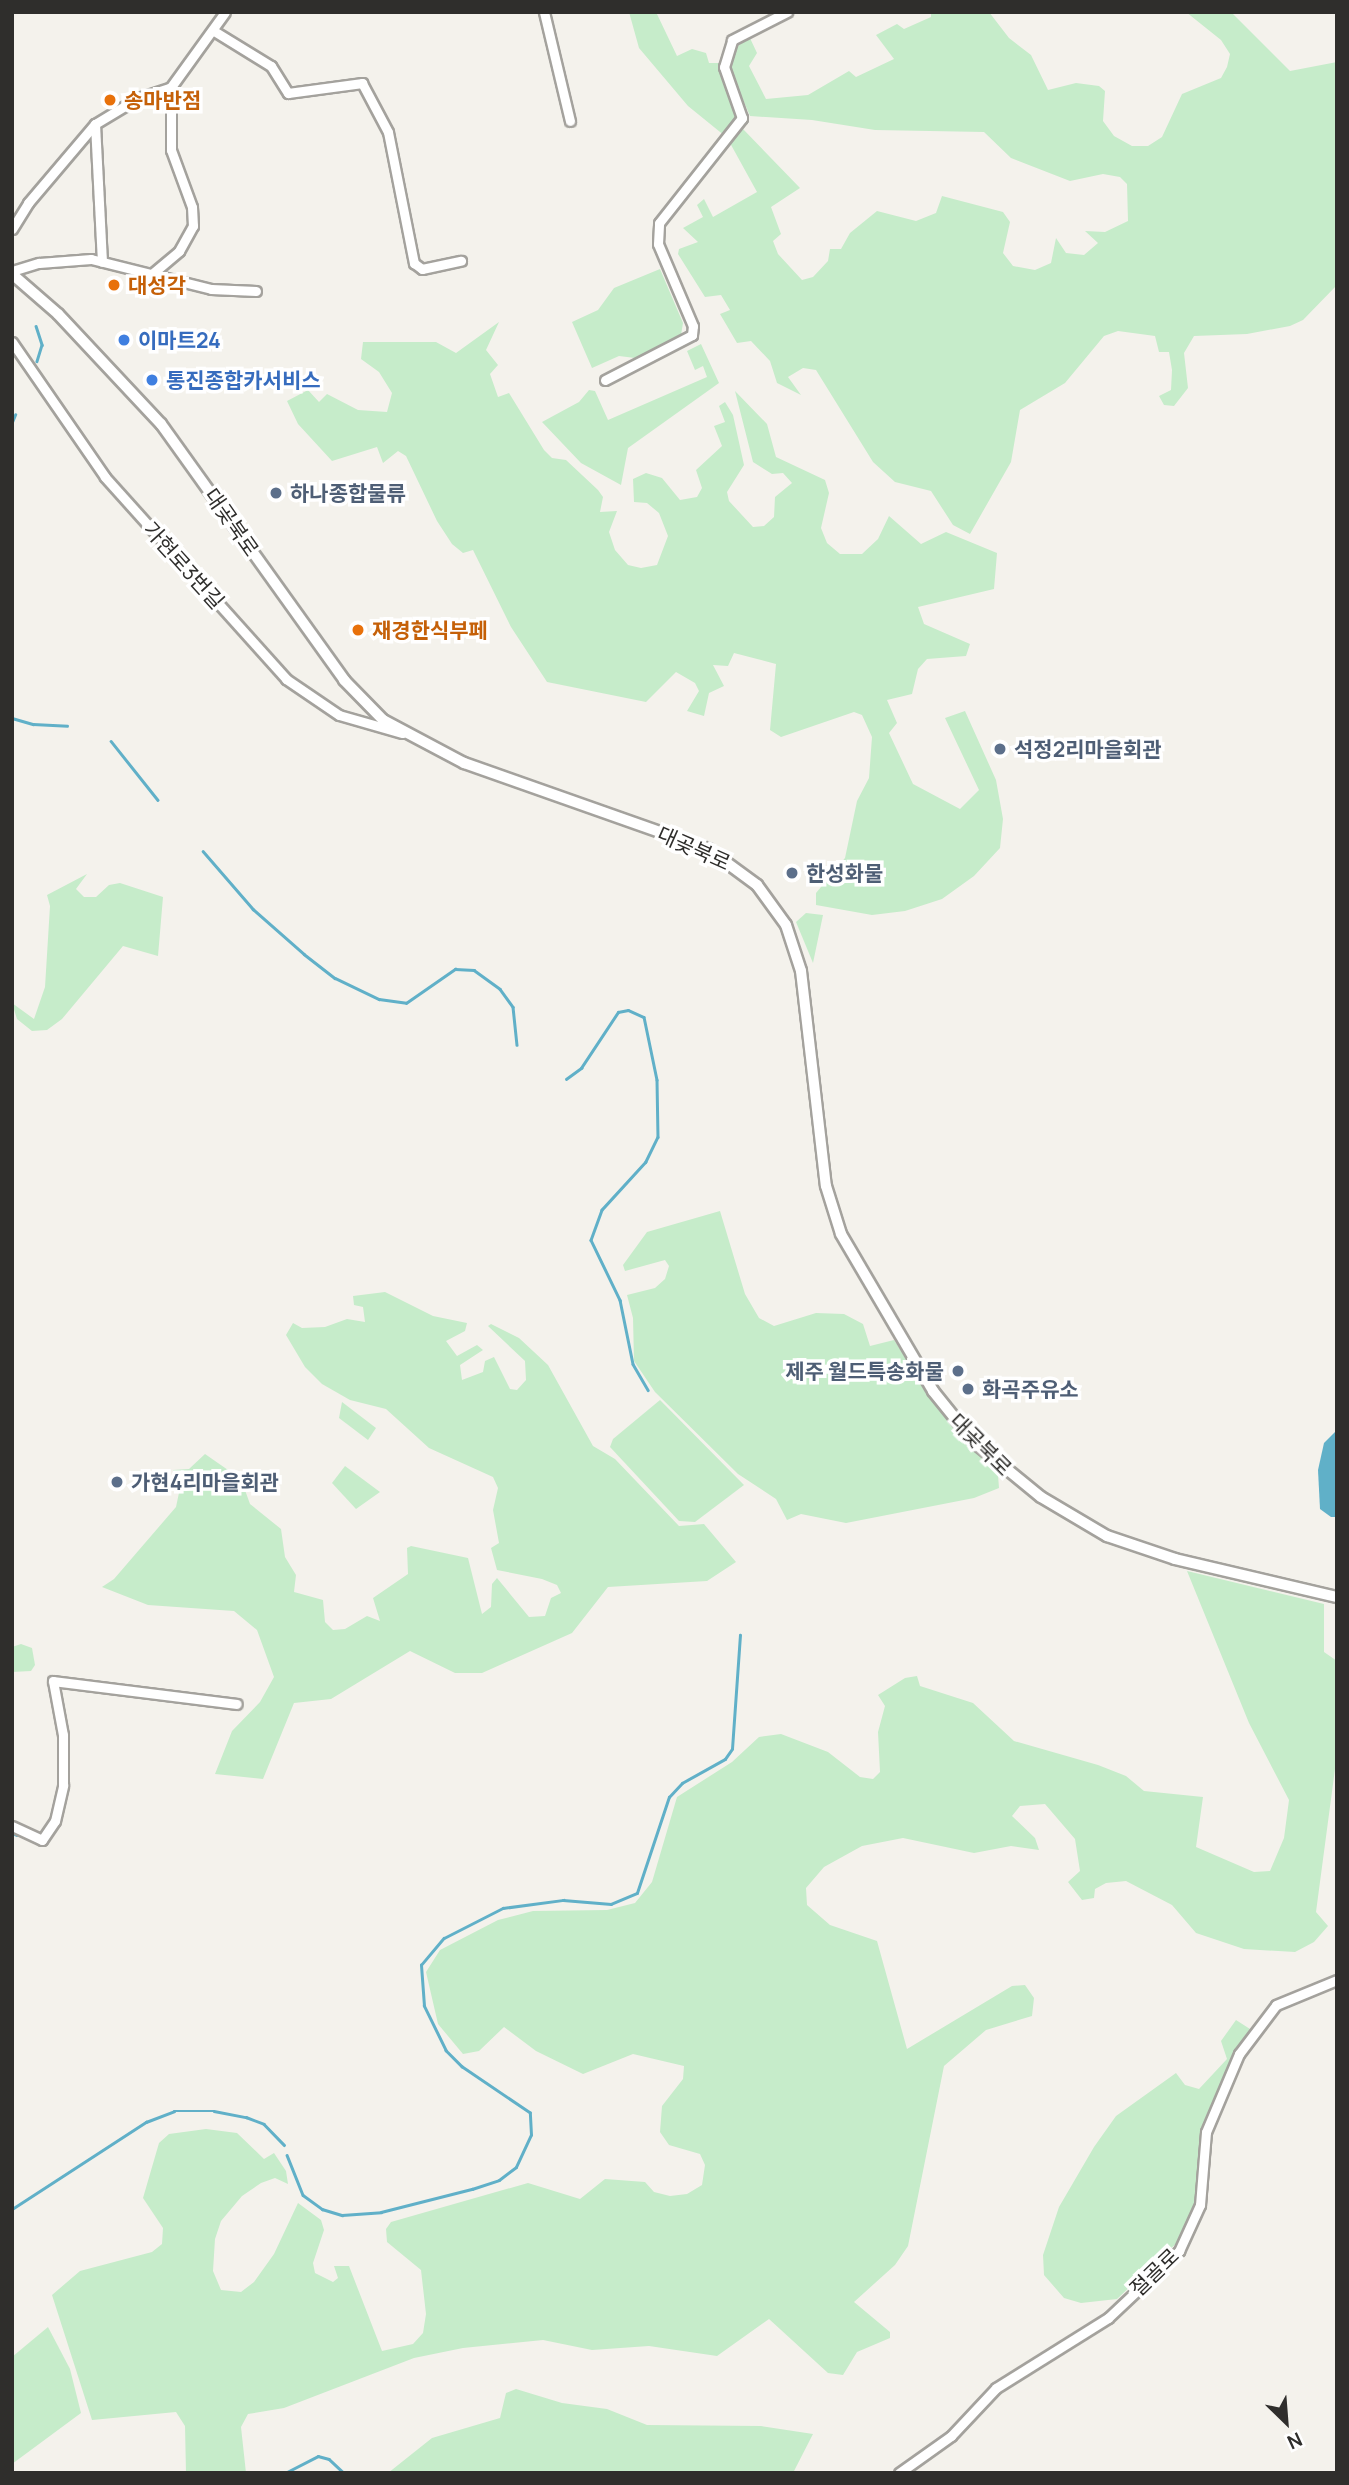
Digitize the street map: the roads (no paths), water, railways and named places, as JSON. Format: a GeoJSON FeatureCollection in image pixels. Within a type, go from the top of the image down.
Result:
{"type":"FeatureCollection","features":[{"type":"Feature","properties":{"kind":"street"},"geometry":{"type":"LineString","coordinates":[[12,229],[28,203],[95,124],[138,97],[171,87],[214,31],[225,12]]}},
{"type":"Feature","properties":{"kind":"street"},"geometry":{"type":"LineString","coordinates":[[544,12],[570,121]]}},
{"type":"Feature","properties":{"kind":"street"},"geometry":{"type":"LineString","coordinates":[[605,380],[692,335],[693,326],[658,244],[659,223],[742,118],[724,67],[732,40],[787,12]]}},
{"type":"Feature","properties":{"kind":"street"},"geometry":{"type":"LineString","coordinates":[[214,31],[271,66],[288,93],[294,95],[362,83],[388,132],[414,263],[422,269],[461,261]]}},
{"type":"Feature","properties":{"kind":"street"},"geometry":{"type":"LineString","coordinates":[[153,272],[179,251],[193,226],[192,207],[171,150],[171,87]]}},
{"type":"Feature","properties":{"kind":"street"},"geometry":{"type":"LineString","coordinates":[[95,124],[102,262]]}},
{"type":"Feature","properties":{"kind":"street","name":"대곶북로"},"geometry":{"type":"LineString","coordinates":[[256,291],[211,289],[153,272],[92,259],[39,262],[14,276],[58,314],[161,424],[344,680],[402,733],[464,762],[708,849],[757,885],[786,925],[800,971],[826,1185],[841,1234],[933,1391],[994,1461],[1041,1497],[1107,1536],[1175,1559],[1337,1597]]}},
{"type":"Feature","properties":{"kind":"street","name":"가현로3번길"},"geometry":{"type":"LineString","coordinates":[[12,342],[105,477],[278,671],[331,711],[402,733]]}},
{"type":"Feature","properties":{"kind":"street"},"geometry":{"type":"LineString","coordinates":[[12,1826],[42,1840],[52,1829],[62,1785],[63,1725],[53,1681],[237,1704]]}},
{"type":"Feature","properties":{"kind":"street","name":"절골로"},"geometry":{"type":"LineString","coordinates":[[899,2473],[959,2429],[996,2388],[1108,2318],[1179,2251],[1200,2205],[1206,2132],[1239,2054],[1276,2005],[1337,1980]]}},
{"type":"Feature","properties":{"kind":"water"},"geometry":{"type":"Polygon","coordinates":[[[1337,1430],[1337,1517],[1331,1517],[1320,1509],[1318,1470],[1324,1443],[1337,1430]]]}},
{"type":"Feature","properties":{"kind":"waterway"},"geometry":{"type":"LineString","coordinates":[[36,326],[42,345],[37,361]]}},
{"type":"Feature","properties":{"kind":"waterway"},"geometry":{"type":"LineString","coordinates":[[12,422],[15,415]]}},
{"type":"Feature","properties":{"kind":"waterway"},"geometry":{"type":"LineString","coordinates":[[12,718],[33,724],[67,726]]}},
{"type":"Feature","properties":{"kind":"waterway"},"geometry":{"type":"LineString","coordinates":[[111,741],[158,800]]}},
{"type":"Feature","properties":{"kind":"waterway"},"geometry":{"type":"LineString","coordinates":[[203,851],[253,909],[304,954],[335,978],[379,999],[406,1003],[455,969],[474,970],[500,989],[513,1007],[517,1045]]}},
{"type":"Feature","properties":{"kind":"waterway"},"geometry":{"type":"LineString","coordinates":[[566,1079],[581,1068],[618,1012],[628,1010],[644,1017],[657,1080],[658,1137],[646,1162],[602,1210],[591,1240],[620,1300],[633,1364],[648,1390]]}},
{"type":"Feature","properties":{"kind":"waterway"},"geometry":{"type":"LineString","coordinates":[[287,2155],[303,2195],[322,2209],[342,2215],[381,2212],[472,2189],[499,2180],[516,2167],[531,2135],[530,2113],[462,2067],[446,2051],[424,2006],[421,1965],[444,1938],[503,1908],[563,1900],[611,1904],[637,1893],[669,1797],[682,1783],[725,1759],[732,1749],[740,1635]]}},
{"type":"Feature","properties":{"kind":"waterway"},"geometry":{"type":"LineString","coordinates":[[12,1833],[17,1835]]}},
{"type":"Feature","properties":{"kind":"waterway"},"geometry":{"type":"LineString","coordinates":[[12,2209],[146,2122],[174,2111],[214,2111],[246,2117],[264,2124],[284,2145]]}},
{"type":"Feature","properties":{"kind":"waterway"},"geometry":{"type":"LineString","coordinates":[[285,2473],[318,2456],[329,2459],[344,2473]]}},
{"type":"Feature","properties":{"kind":"place","name":"송마반점"},"geometry":{"type":"Point","coordinates":[110,100]}},
{"type":"Feature","properties":{"kind":"place","name":"대성각"},"geometry":{"type":"Point","coordinates":[114,285]}},
{"type":"Feature","properties":{"kind":"place","name":"이마트24"},"geometry":{"type":"Point","coordinates":[124,340]}},
{"type":"Feature","properties":{"kind":"place","name":"통진종합카서비스"},"geometry":{"type":"Point","coordinates":[152,380]}},
{"type":"Feature","properties":{"kind":"place","name":"하나종합물류"},"geometry":{"type":"Point","coordinates":[276,493]}},
{"type":"Feature","properties":{"kind":"place","name":"재경한식부페"},"geometry":{"type":"Point","coordinates":[358,630]}},
{"type":"Feature","properties":{"kind":"place","name":"석정2리마을회관"},"geometry":{"type":"Point","coordinates":[1000,749]}},
{"type":"Feature","properties":{"kind":"place","name":"한성화물"},"geometry":{"type":"Point","coordinates":[792,873]}},
{"type":"Feature","properties":{"kind":"place","name":"제주 월드특송화물"},"geometry":{"type":"Point","coordinates":[958,1371]}},
{"type":"Feature","properties":{"kind":"place","name":"화곡주유소"},"geometry":{"type":"Point","coordinates":[968,1389]}},
{"type":"Feature","properties":{"kind":"place","name":"가현4리마을회관"},"geometry":{"type":"Point","coordinates":[117,1482]}}]}
